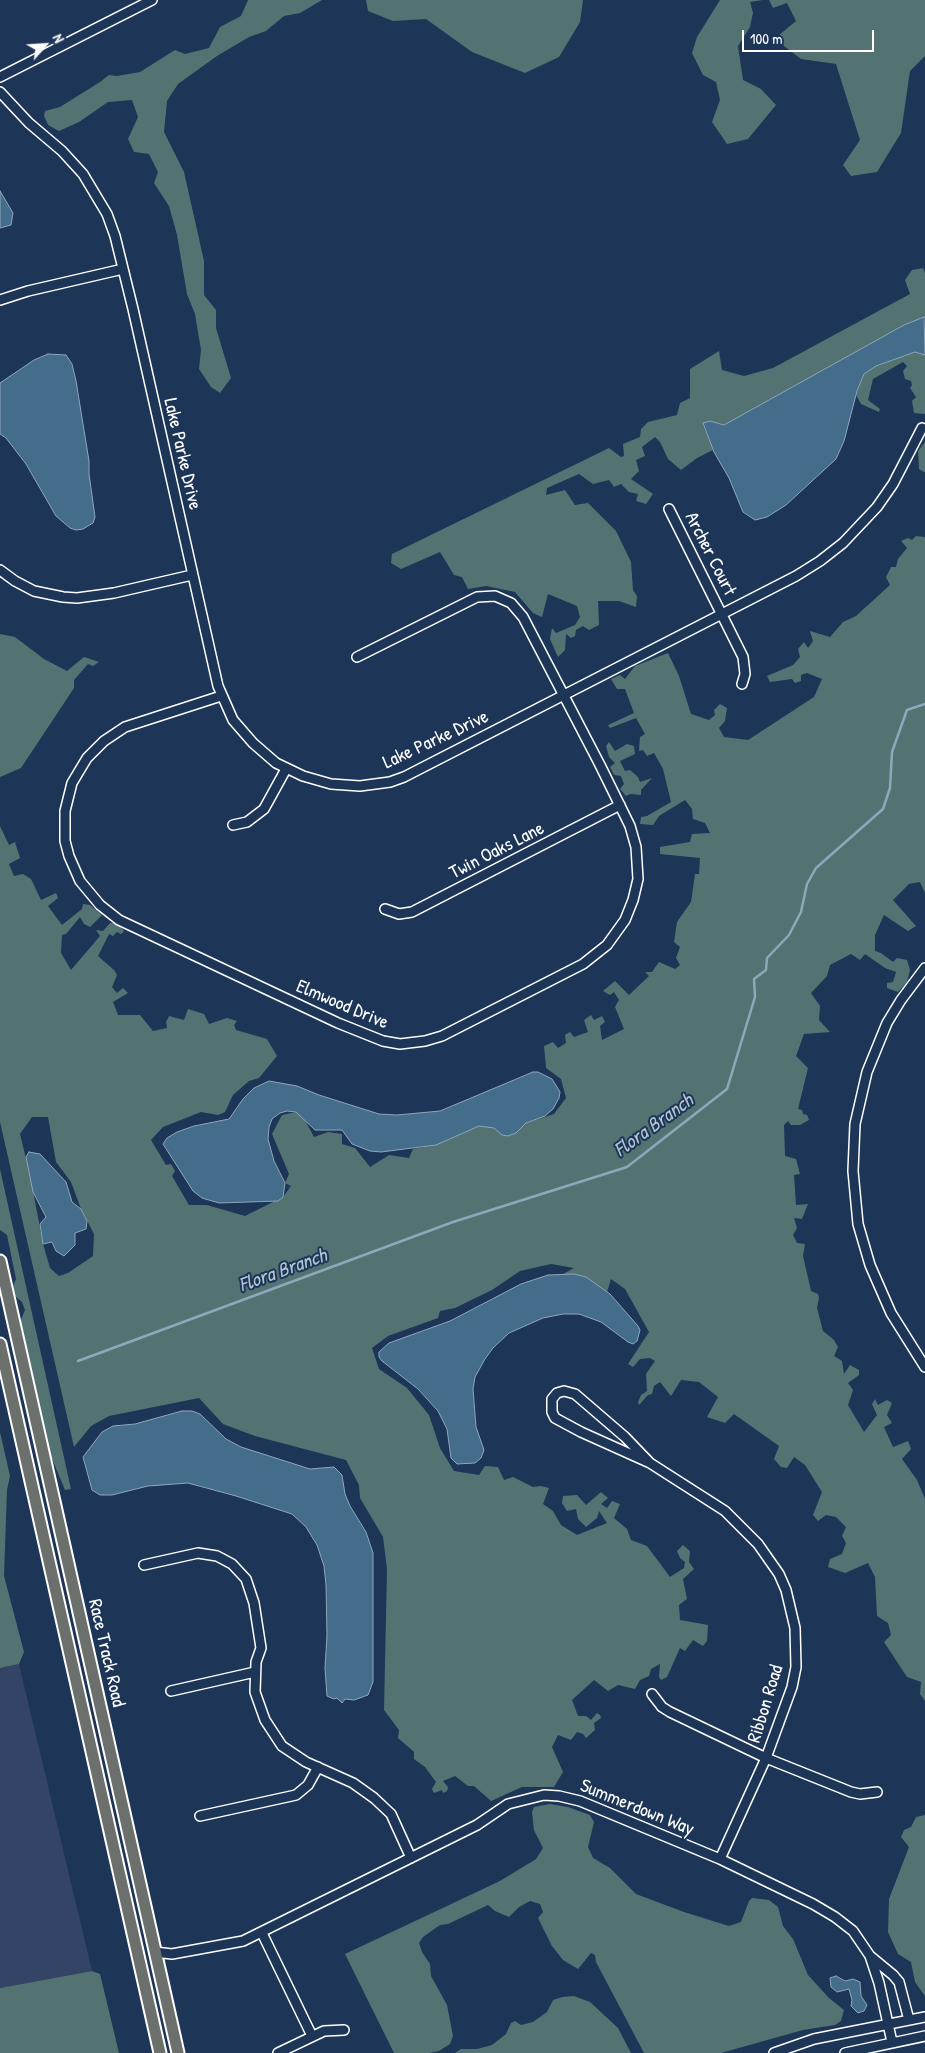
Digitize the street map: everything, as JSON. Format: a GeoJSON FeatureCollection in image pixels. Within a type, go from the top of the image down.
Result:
{"type":"FeatureCollection","features":[{"type":"Feature","properties":{"kind":"main road","name":"Race Track Road"},"geometry":{"type":"LineString","coordinates":[[0,1261],[178,2053]]}},
{"type":"Feature","properties":{"kind":"main road","name":"Race Track Road"},"geometry":{"type":"LineString","coordinates":[[0,1344],[160,2053]]}},
{"type":"Feature","properties":{"kind":"main road"},"geometry":{"type":"LineString","coordinates":[[86,1724],[104,1720]]}},
{"type":"Feature","properties":{"kind":"street"},"geometry":{"type":"LineString","coordinates":[[0,77],[152,0]]}},
{"type":"Feature","properties":{"kind":"street","name":"Lake Parke Drive"},"geometry":{"type":"LineString","coordinates":[[0,92],[29,123],[62,151],[83,174],[106,214],[115,236],[123,269],[221,696],[233,720],[264,754],[302,776],[331,784],[360,786],[390,782],[417,771],[796,576],[820,561],[843,543],[877,507],[894,484],[922,428]]}},
{"type":"Feature","properties":{"kind":"street"},"geometry":{"type":"LineString","coordinates":[[0,300],[28,291],[123,269]]}},
{"type":"Feature","properties":{"kind":"street","name":"Archer Court"},"geometry":{"type":"LineString","coordinates":[[669,509],[743,657],[744,674],[742,684]]}},
{"type":"Feature","properties":{"kind":"street"},"geometry":{"type":"LineString","coordinates":[[0,570],[34,591],[63,598],[114,593],[192,575]]}},
{"type":"Feature","properties":{"kind":"street","name":"Elmwood Drive"},"geometry":{"type":"LineString","coordinates":[[221,696],[125,727],[104,741],[87,758],[72,783],[65,811],[66,840],[74,871],[87,891],[100,905],[119,920],[374,1039],[391,1043],[425,1042],[442,1036],[583,964],[607,945],[617,933],[630,910],[638,879],[638,858],[634,836],[620,805],[520,612],[511,603],[494,596],[482,596],[471,599],[357,657]]}},
{"type":"Feature","properties":{"kind":"street"},"geometry":{"type":"LineString","coordinates":[[233,826],[247,822],[264,809],[286,768]]}},
{"type":"Feature","properties":{"kind":"street","name":"Twin Oaks Lane"},"geometry":{"type":"LineString","coordinates":[[385,909],[399,914],[412,912],[620,805]]}},
{"type":"Feature","properties":{"kind":"street"},"geometry":{"type":"LineString","coordinates":[[925,968],[901,1000],[887,1023],[867,1072],[855,1124],[853,1171],[858,1224],[870,1265],[891,1313],[925,1367]]}},
{"type":"Feature","properties":{"kind":"street","name":"Ribbon Road"},"geometry":{"type":"LineString","coordinates":[[650,1463],[625,1437],[575,1394],[564,1391],[557,1393],[552,1399],[552,1412],[556,1418],[598,1440],[650,1463],[725,1511],[743,1528],[768,1557],[786,1590],[796,1628],[796,1667],[787,1703],[766,1758],[720,1859]]}},
{"type":"Feature","properties":{"kind":"street"},"geometry":{"type":"LineString","coordinates":[[144,1565],[198,1553],[217,1556],[232,1564],[246,1578],[254,1603],[260,1648],[255,1692],[265,1720],[282,1746],[306,1762],[353,1782],[391,1814],[411,1858]]}},
{"type":"Feature","properties":{"kind":"street"},"geometry":{"type":"LineString","coordinates":[[171,1691],[256,1672]]}},
{"type":"Feature","properties":{"kind":"street"},"geometry":{"type":"LineString","coordinates":[[652,1694],[662,1707],[670,1712],[766,1758],[851,1792],[860,1794],[877,1792]]}},
{"type":"Feature","properties":{"kind":"street"},"geometry":{"type":"LineString","coordinates":[[200,1816],[296,1795],[308,1785],[318,1767]]}},
{"type":"Feature","properties":{"kind":"street","name":"Summerdown Way"},"geometry":{"type":"LineString","coordinates":[[155,1952],[172,1954],[242,1941],[262,1933],[477,1826],[508,1804],[544,1795],[559,1796],[580,1801],[720,1859],[825,1910],[853,1931],[870,1956],[879,1983],[892,2042]]}},
{"type":"Feature","properties":{"kind":"street"},"geometry":{"type":"LineString","coordinates":[[262,1933],[312,2036]]}},
{"type":"Feature","properties":{"kind":"street"},"geometry":{"type":"LineString","coordinates":[[870,1956],[899,1982],[909,2020]]}},
{"type":"Feature","properties":{"kind":"street"},"geometry":{"type":"LineString","coordinates":[[774,2053],[814,2039],[925,2017]]}},
{"type":"Feature","properties":{"kind":"street"},"geometry":{"type":"LineString","coordinates":[[278,2053],[324,2031],[344,2030]]}},
{"type":"Feature","properties":{"kind":"street"},"geometry":{"type":"LineString","coordinates":[[845,2053],[925,2036]]}},
{"type":"Feature","properties":{"kind":"shaded area"},"geometry":{"type":"Polygon","coordinates":[[[0,191],[13,213],[11,225],[0,228],[0,191]]]}},
{"type":"Feature","properties":{"kind":"shaded area"},"geometry":{"type":"Polygon","coordinates":[[[924,317],[925,355],[915,352],[876,366],[864,374],[857,391],[844,441],[836,459],[786,505],[767,517],[755,520],[743,512],[729,478],[714,452],[703,423],[710,421],[724,425],[904,325],[924,317]]]}},
{"type":"Feature","properties":{"kind":"shaded area"},"geometry":{"type":"Polygon","coordinates":[[[48,354],[66,355],[72,364],[76,381],[89,461],[95,517],[93,523],[83,529],[76,530],[70,528],[56,516],[26,464],[6,438],[0,434],[0,383],[34,360],[48,354]]]}},
{"type":"Feature","properties":{"kind":"shaded area"},"geometry":{"type":"Polygon","coordinates":[[[533,1072],[538,1072],[552,1079],[560,1092],[559,1098],[553,1109],[545,1116],[526,1123],[516,1133],[508,1136],[502,1135],[494,1128],[479,1126],[436,1145],[381,1152],[370,1151],[352,1144],[342,1130],[315,1130],[296,1112],[287,1111],[280,1113],[272,1119],[268,1139],[274,1161],[285,1183],[283,1197],[278,1201],[219,1203],[202,1198],[193,1191],[163,1144],[167,1138],[177,1132],[194,1126],[229,1119],[243,1099],[254,1088],[269,1081],[297,1086],[379,1114],[397,1115],[440,1111],[533,1072]]]}},
{"type":"Feature","properties":{"kind":"shaded area"},"geometry":{"type":"Polygon","coordinates":[[[29,1152],[40,1154],[66,1182],[72,1202],[81,1209],[87,1221],[86,1229],[75,1233],[75,1245],[64,1256],[56,1251],[52,1242],[43,1244],[40,1224],[46,1217],[33,1192],[26,1157],[29,1152]]]}},
{"type":"Feature","properties":{"kind":"shaded area"},"geometry":{"type":"Polygon","coordinates":[[[574,1274],[586,1277],[610,1294],[638,1326],[640,1330],[637,1341],[633,1344],[628,1342],[601,1322],[579,1314],[563,1314],[543,1318],[509,1333],[493,1348],[475,1377],[473,1389],[476,1427],[484,1450],[481,1458],[475,1463],[457,1464],[451,1458],[447,1429],[438,1411],[418,1389],[382,1361],[379,1357],[379,1352],[389,1343],[450,1321],[521,1284],[548,1275],[574,1274]]]}},
{"type":"Feature","properties":{"kind":"shaded area"},"geometry":{"type":"Polygon","coordinates":[[[182,1411],[192,1411],[200,1414],[226,1439],[241,1447],[310,1469],[334,1467],[342,1475],[345,1494],[366,1532],[373,1553],[373,1682],[368,1695],[354,1700],[345,1699],[342,1703],[337,1698],[334,1699],[327,1696],[325,1668],[327,1636],[326,1585],[324,1566],[317,1545],[306,1527],[292,1514],[188,1483],[148,1486],[112,1495],[100,1495],[92,1490],[83,1457],[102,1432],[113,1426],[135,1424],[182,1411]]]}},
{"type":"Feature","properties":{"kind":"shaded area"},"geometry":{"type":"Polygon","coordinates":[[[19,1664],[92,1971],[0,1988],[0,1668],[19,1664]]]}},
{"type":"Feature","properties":{"kind":"shaded area"},"geometry":{"type":"Polygon","coordinates":[[[836,1976],[845,1981],[853,1979],[860,1982],[861,1996],[867,2005],[864,2011],[858,2013],[851,2006],[852,2000],[849,1989],[837,1992],[831,1987],[830,1978],[836,1976]]]}},
{"type":"Feature","properties":{"kind":"green space"},"geometry":{"type":"Polygon","coordinates":[[[248,0],[322,0],[300,13],[284,16],[266,31],[249,37],[217,56],[178,84],[167,101],[164,132],[184,172],[204,261],[204,295],[216,310],[216,328],[231,378],[220,393],[211,387],[199,369],[201,350],[195,314],[187,294],[177,235],[169,206],[154,183],[158,172],[149,154],[134,152],[128,139],[138,117],[132,100],[108,102],[79,122],[59,131],[48,125],[44,116],[45,111],[60,107],[109,75],[117,76],[140,72],[175,50],[185,54],[209,48],[220,27],[241,16],[248,0]]]}},
{"type":"Feature","properties":{"kind":"green space"},"geometry":{"type":"Polygon","coordinates":[[[366,0],[583,0],[580,22],[559,57],[525,73],[472,52],[426,19],[393,21],[368,11],[366,0]]]}},
{"type":"Feature","properties":{"kind":"green space"},"geometry":{"type":"Polygon","coordinates":[[[720,0],[763,0],[750,2],[753,13],[750,27],[738,46],[743,80],[761,89],[776,105],[748,139],[727,144],[712,122],[720,100],[716,82],[703,75],[692,53],[697,37],[720,0]]]}},
{"type":"Feature","properties":{"kind":"green space"},"geometry":{"type":"Polygon","coordinates":[[[769,0],[925,0],[925,56],[910,71],[901,133],[877,172],[851,176],[843,165],[860,140],[836,64],[801,59],[784,46],[778,36],[796,21],[787,3],[773,8],[769,0]]]}},
{"type":"Feature","properties":{"kind":"green space"},"geometry":{"type":"Polygon","coordinates":[[[923,268],[925,273],[925,318],[904,325],[724,425],[710,421],[703,424],[713,450],[697,458],[681,470],[668,459],[660,442],[655,437],[642,447],[645,456],[636,460],[639,471],[631,479],[653,494],[646,504],[636,501],[638,494],[629,492],[621,484],[614,487],[609,480],[593,484],[579,474],[547,488],[546,495],[565,490],[575,505],[588,503],[616,531],[631,562],[633,590],[637,596],[636,607],[619,601],[598,601],[599,625],[589,630],[583,626],[576,630],[575,636],[571,638],[566,634],[565,650],[558,657],[550,639],[552,628],[556,633],[575,625],[580,617],[577,606],[548,594],[542,617],[533,613],[515,592],[486,586],[468,589],[462,577],[454,575],[440,552],[401,569],[391,563],[392,554],[609,448],[621,457],[624,456],[623,444],[640,437],[641,429],[648,422],[677,415],[680,403],[690,398],[690,369],[719,351],[722,370],[744,376],[773,368],[910,294],[905,280],[912,270],[923,268]]]}},
{"type":"Feature","properties":{"kind":"green space"},"geometry":{"type":"Polygon","coordinates":[[[915,352],[925,355],[925,414],[914,413],[912,401],[916,397],[910,388],[912,385],[911,381],[905,379],[903,371],[907,366],[903,362],[873,379],[868,400],[880,409],[879,412],[861,404],[856,395],[864,374],[876,366],[915,352]]]}},
{"type":"Feature","properties":{"kind":"green space"},"geometry":{"type":"Polygon","coordinates":[[[925,442],[924,472],[919,469],[918,451],[925,442]]]}},
{"type":"Feature","properties":{"kind":"green space"},"geometry":{"type":"Polygon","coordinates":[[[916,536],[925,537],[925,893],[920,882],[909,884],[893,900],[916,926],[908,931],[884,915],[875,935],[875,951],[893,962],[897,958],[907,960],[910,970],[907,982],[898,992],[887,988],[887,983],[893,982],[896,972],[885,968],[865,954],[860,960],[851,954],[830,965],[827,976],[811,993],[820,1006],[819,1020],[830,1032],[804,1034],[796,1056],[808,1068],[798,1109],[807,1115],[809,1120],[800,1125],[791,1125],[788,1121],[784,1125],[785,1156],[796,1159],[800,1174],[794,1175],[796,1205],[808,1204],[802,1219],[794,1218],[797,1228],[793,1235],[797,1243],[805,1244],[803,1256],[811,1291],[818,1294],[817,1308],[823,1331],[834,1340],[838,1347],[834,1356],[842,1361],[844,1374],[850,1365],[859,1370],[859,1375],[848,1383],[853,1390],[848,1405],[864,1432],[877,1415],[872,1404],[875,1399],[878,1405],[887,1400],[892,1403],[887,1415],[892,1423],[884,1427],[893,1447],[908,1441],[911,1449],[902,1459],[917,1480],[925,1499],[925,1701],[920,1694],[921,1682],[907,1677],[884,1642],[891,1635],[888,1623],[877,1616],[875,1577],[868,1563],[845,1573],[828,1567],[830,1559],[842,1554],[846,1543],[842,1536],[846,1527],[836,1517],[826,1515],[818,1521],[813,1515],[822,1492],[805,1465],[794,1457],[787,1468],[781,1467],[774,1459],[779,1446],[734,1414],[725,1423],[707,1417],[718,1397],[699,1382],[681,1380],[671,1396],[660,1382],[654,1386],[652,1394],[648,1395],[639,1405],[638,1402],[641,1395],[647,1391],[646,1374],[655,1361],[650,1358],[640,1359],[633,1367],[628,1364],[649,1332],[625,1289],[611,1279],[607,1292],[586,1277],[574,1274],[561,1275],[574,1268],[551,1264],[520,1271],[492,1290],[455,1308],[440,1311],[438,1318],[388,1336],[372,1348],[379,1369],[407,1388],[429,1415],[440,1448],[454,1471],[479,1475],[485,1466],[498,1467],[504,1480],[513,1477],[533,1487],[549,1488],[543,1504],[553,1511],[561,1525],[577,1535],[607,1523],[599,1511],[597,1518],[586,1527],[578,1519],[576,1509],[567,1511],[562,1503],[563,1496],[577,1495],[586,1505],[601,1492],[608,1498],[601,1504],[607,1508],[612,1501],[620,1504],[614,1518],[627,1529],[631,1540],[647,1546],[670,1577],[684,1568],[685,1562],[680,1558],[677,1551],[683,1545],[690,1551],[689,1562],[694,1569],[683,1579],[687,1599],[679,1605],[680,1620],[708,1625],[707,1641],[703,1646],[693,1640],[685,1651],[680,1648],[667,1677],[661,1680],[659,1677],[660,1664],[651,1669],[649,1676],[640,1680],[635,1689],[618,1685],[608,1691],[594,1680],[572,1700],[578,1716],[586,1716],[591,1720],[597,1713],[601,1718],[594,1723],[595,1730],[586,1738],[583,1734],[577,1732],[571,1740],[558,1735],[552,1747],[563,1772],[554,1787],[522,1787],[491,1801],[474,1786],[468,1786],[455,1776],[443,1781],[448,1787],[447,1791],[443,1793],[442,1790],[434,1793],[432,1789],[436,1782],[425,1767],[414,1759],[414,1752],[398,1738],[399,1730],[384,1710],[387,1569],[383,1537],[360,1498],[359,1485],[346,1460],[255,1436],[223,1424],[199,1398],[109,1416],[91,1426],[74,1447],[0,1122],[0,826],[9,845],[15,842],[20,858],[9,864],[14,876],[23,874],[31,879],[41,900],[56,893],[58,898],[48,906],[62,925],[82,909],[83,904],[90,905],[102,915],[90,927],[84,924],[80,917],[66,934],[62,935],[61,953],[71,970],[100,936],[96,930],[103,931],[110,923],[116,923],[124,931],[121,934],[117,932],[113,936],[109,934],[98,956],[117,975],[112,987],[117,993],[123,988],[128,993],[113,1002],[118,1015],[140,1015],[153,1031],[167,1028],[166,1022],[169,1016],[184,1020],[188,1009],[204,1014],[209,1024],[227,1018],[237,1021],[234,1025],[236,1030],[267,1039],[277,1056],[259,1078],[249,1081],[233,1095],[225,1112],[218,1115],[201,1112],[163,1127],[151,1140],[166,1165],[171,1164],[175,1171],[172,1176],[189,1205],[207,1205],[245,1216],[283,1197],[291,1186],[285,1183],[289,1174],[272,1134],[282,1115],[296,1112],[304,1118],[314,1137],[328,1132],[342,1134],[342,1144],[355,1148],[370,1167],[389,1155],[409,1158],[413,1149],[436,1145],[479,1126],[516,1133],[526,1123],[554,1114],[566,1098],[561,1079],[546,1068],[544,1046],[553,1042],[558,1048],[566,1043],[565,1035],[570,1032],[574,1037],[588,1032],[584,1020],[591,1015],[594,1020],[602,1016],[605,1022],[600,1026],[602,1040],[624,1029],[615,1007],[619,1000],[614,992],[610,995],[603,991],[615,981],[629,995],[649,976],[645,972],[652,972],[659,962],[675,969],[680,965],[676,958],[680,947],[674,942],[677,922],[691,902],[695,874],[699,874],[700,858],[660,854],[660,847],[690,842],[692,834],[710,833],[705,823],[693,819],[692,809],[685,800],[659,816],[653,825],[640,824],[641,817],[647,816],[671,802],[663,769],[654,753],[647,756],[643,750],[639,751],[640,737],[645,734],[636,718],[610,728],[608,725],[634,713],[625,689],[617,689],[611,679],[620,675],[625,679],[635,666],[668,653],[679,676],[691,714],[709,720],[715,715],[714,710],[720,704],[727,708],[725,721],[719,728],[724,737],[748,740],[814,697],[822,679],[807,673],[801,675],[801,681],[795,683],[792,679],[770,682],[767,676],[793,665],[800,657],[798,649],[804,642],[808,648],[813,641],[810,631],[830,637],[843,622],[856,616],[890,585],[886,577],[891,567],[896,567],[898,559],[907,548],[901,541],[908,538],[912,540],[916,536]],[[32,1117],[20,1134],[43,1244],[50,1268],[59,1276],[68,1273],[93,1256],[94,1234],[81,1209],[71,1182],[56,1162],[48,1117],[32,1117]]]}},
{"type":"Feature","properties":{"kind":"green space"},"geometry":{"type":"Polygon","coordinates":[[[0,634],[15,637],[44,659],[67,671],[84,657],[99,662],[93,666],[88,664],[74,680],[74,688],[21,768],[0,777],[0,634]]]}},
{"type":"Feature","properties":{"kind":"green space"},"geometry":{"type":"Polygon","coordinates":[[[609,742],[615,751],[627,744],[634,746],[635,754],[620,761],[625,771],[630,770],[638,777],[640,782],[652,778],[641,790],[641,795],[630,794],[626,796],[620,789],[624,784],[621,776],[614,775],[610,767],[615,763],[609,757],[606,746],[609,742]]]}},
{"type":"Feature","properties":{"kind":"green space"},"geometry":{"type":"Polygon","coordinates":[[[0,1169],[71,1489],[65,1490],[48,1449],[20,1322],[25,1310],[22,1302],[15,1296],[13,1286],[16,1279],[7,1235],[0,1230],[0,1169]]]}},
{"type":"Feature","properties":{"kind":"green space"},"geometry":{"type":"Polygon","coordinates":[[[0,1432],[10,1476],[7,1490],[4,1576],[24,1652],[19,1664],[0,1668],[0,1432]]]}},
{"type":"Feature","properties":{"kind":"green space"},"geometry":{"type":"Polygon","coordinates":[[[550,1804],[568,1807],[590,1815],[594,1822],[588,1847],[593,1858],[610,1868],[636,1894],[729,1926],[741,1922],[752,1898],[769,1900],[778,1907],[783,1926],[793,1939],[808,1975],[829,1998],[844,2010],[841,2021],[835,2025],[803,2030],[721,2053],[644,2053],[596,1962],[595,1955],[591,1953],[578,1969],[563,1960],[552,1946],[538,1918],[543,1912],[540,1904],[530,1901],[519,1907],[509,1917],[495,1911],[488,1905],[448,1924],[440,1925],[423,1937],[419,1943],[422,1952],[430,1964],[431,1976],[447,2005],[453,2036],[450,2044],[439,2051],[429,2053],[394,2053],[345,1954],[500,1881],[536,1859],[543,1848],[534,1830],[532,1812],[534,1807],[550,1804]]]}},
{"type":"Feature","properties":{"kind":"green space"},"geometry":{"type":"Polygon","coordinates":[[[925,1815],[925,1996],[915,1982],[911,1962],[898,1954],[888,1932],[889,1899],[909,1847],[901,1837],[904,1830],[911,1827],[916,1817],[925,1815]]]}},
{"type":"Feature","properties":{"kind":"green space"},"geometry":{"type":"Polygon","coordinates":[[[92,1971],[100,1974],[119,2053],[0,2053],[0,1988],[92,1971]]]}},
{"type":"Feature","properties":{"kind":"green space"},"geometry":{"type":"Polygon","coordinates":[[[574,1996],[590,2002],[618,2028],[631,2053],[455,2053],[461,2049],[477,2049],[492,2045],[506,2034],[511,2023],[515,2021],[521,2025],[533,2022],[547,2012],[553,2000],[574,1996]]]}},
{"type":"Feature","properties":{"kind":"waterway","name":"Flora Branch"},"geometry":{"type":"LineString","coordinates":[[78,1361],[453,1222],[627,1167],[727,1089],[755,997],[754,979],[766,970],[767,958],[789,935],[801,912],[807,884],[816,868],[883,809],[890,788],[892,752],[907,710],[925,704]]}}]}
